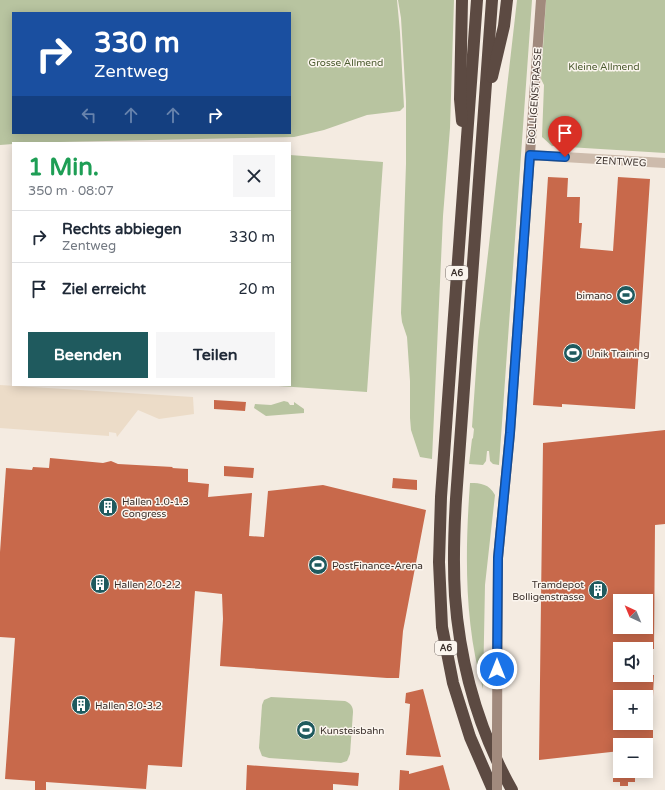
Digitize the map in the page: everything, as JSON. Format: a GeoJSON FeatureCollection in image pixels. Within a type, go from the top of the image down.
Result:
{"type":"FeatureCollection","features":[{"type":"Feature","properties":{"kind":"highway"},"geometry":{"type":"LineString","coordinates":[[462,0],[460,99],[465,160]]}},
{"type":"Feature","properties":{"kind":"highway","name":"A6"},"geometry":{"type":"LineString","coordinates":[[477,0],[440,529],[439,562],[442,627],[453,683],[470,738],[493,790]]}},
{"type":"Feature","properties":{"kind":"highway","name":"A6"},"geometry":{"type":"LineString","coordinates":[[492,0],[456,499],[454,563],[455,596],[462,651],[475,705],[497,760],[512,790]]}},
{"type":"Feature","properties":{"kind":"highway"},"geometry":{"type":"LineString","coordinates":[[483,116],[504,26],[507,0]]}},
{"type":"Feature","properties":{"kind":"main road","name":"BOLLIGENSTRASSE"},"geometry":{"type":"LineString","coordinates":[[497,790],[498,558],[510,433],[541,0]]}},
{"type":"Feature","properties":{"kind":"street","name":"ZENTWEG"},"geometry":{"type":"LineString","coordinates":[[530,155],[665,163]]}},
{"type":"Feature","properties":{"kind":"green space","name":"Grosse Allmend"},"geometry":{"type":"Polygon","coordinates":[[[0,0],[397,0],[404,107],[400,111],[367,115],[324,130],[294,137],[12,142],[12,144],[0,145],[0,0]]]}},
{"type":"Feature","properties":{"kind":"green space"},"geometry":{"type":"Polygon","coordinates":[[[398,0],[454,0],[450,128],[443,216],[432,459],[420,457],[411,430],[407,337],[402,322],[401,313],[406,164],[406,101],[401,18],[398,0]]]}},
{"type":"Feature","properties":{"kind":"green space"},"geometry":{"type":"Polygon","coordinates":[[[517,0],[532,0],[499,465],[493,464],[490,461],[489,451],[487,451],[486,461],[483,465],[469,464],[474,429],[472,427],[478,341],[517,0]]]}},
{"type":"Feature","properties":{"kind":"green space","name":"Kleine Allmend"},"geometry":{"type":"Polygon","coordinates":[[[546,0],[665,0],[665,153],[552,146],[542,137],[544,85],[541,79],[546,0]]]}},
{"type":"Feature","properties":{"kind":"green space"},"geometry":{"type":"Polygon","coordinates":[[[291,155],[383,162],[367,392],[279,386],[291,386],[291,155]]]}},
{"type":"Feature","properties":{"kind":"green space"},"geometry":{"type":"Polygon","coordinates":[[[284,401],[288,402],[290,405],[294,405],[294,402],[304,409],[304,413],[266,416],[254,408],[255,404],[271,405],[284,401]]]}},
{"type":"Feature","properties":{"kind":"green space"},"geometry":{"type":"Polygon","coordinates":[[[470,483],[478,483],[487,486],[495,495],[485,585],[483,689],[472,639],[469,613],[467,535],[470,483]]]}},
{"type":"Feature","properties":{"kind":"green space","name":"Kunsteisbahn"},"geometry":{"type":"Polygon","coordinates":[[[271,697],[345,701],[350,704],[353,712],[350,754],[347,761],[341,763],[269,758],[262,756],[259,748],[262,705],[264,700],[271,697]]]}},
{"type":"Feature","properties":{"kind":"shaded area"},"geometry":{"type":"Polygon","coordinates":[[[0,385],[193,397],[194,414],[159,419],[138,410],[117,437],[116,433],[109,432],[109,436],[0,428],[0,385]]]}},
{"type":"Feature","properties":{"kind":"building"},"geometry":{"type":"Polygon","coordinates":[[[548,177],[568,178],[567,197],[580,197],[579,223],[582,223],[580,248],[613,251],[618,177],[650,179],[635,409],[562,404],[562,407],[533,405],[548,177]]]}},
{"type":"Feature","properties":{"kind":"building"},"geometry":{"type":"Polygon","coordinates":[[[214,400],[246,402],[245,411],[214,409],[214,400]]]}},
{"type":"Feature","properties":{"kind":"building","name":"Tramdepot Bolligenstrasse"},"geometry":{"type":"Polygon","coordinates":[[[665,430],[665,524],[655,525],[654,649],[653,642],[613,642],[613,682],[653,682],[654,675],[653,697],[653,690],[613,690],[613,730],[653,730],[653,738],[613,738],[613,752],[539,760],[543,443],[665,430]]]}},
{"type":"Feature","properties":{"kind":"building"},"geometry":{"type":"Polygon","coordinates":[[[50,458],[103,463],[111,461],[118,464],[188,469],[188,482],[209,484],[208,497],[252,493],[249,536],[264,537],[268,491],[323,485],[426,510],[403,631],[399,678],[220,666],[223,619],[222,594],[195,591],[182,767],[148,765],[146,789],[46,782],[46,790],[35,790],[35,781],[5,779],[15,638],[0,637],[0,552],[6,468],[32,470],[33,467],[49,468],[50,458]]]}},
{"type":"Feature","properties":{"kind":"building"},"geometry":{"type":"Polygon","coordinates":[[[224,466],[254,468],[253,478],[224,476],[224,466]]]}},
{"type":"Feature","properties":{"kind":"building"},"geometry":{"type":"Polygon","coordinates":[[[393,478],[417,480],[417,490],[392,488],[393,478]]]}},
{"type":"Feature","properties":{"kind":"building"},"geometry":{"type":"Polygon","coordinates":[[[423,689],[441,757],[406,755],[410,704],[405,703],[406,693],[423,689]]]}},
{"type":"Feature","properties":{"kind":"building"},"geometry":{"type":"Polygon","coordinates":[[[247,765],[359,773],[358,786],[333,784],[333,790],[246,790],[247,765]]]}},
{"type":"Feature","properties":{"kind":"building"},"geometry":{"type":"Polygon","coordinates":[[[443,765],[450,790],[399,790],[400,770],[409,771],[409,774],[443,765]]]}},
{"type":"Feature","properties":{"kind":"building"},"geometry":{"type":"Polygon","coordinates":[[[613,778],[635,778],[635,782],[628,782],[628,786],[620,786],[620,782],[613,782],[613,778]]]}},
{"type":"Feature","properties":{"kind":"place","name":"bimano"},"geometry":{"type":"Point","coordinates":[626,295]}},
{"type":"Feature","properties":{"kind":"place","name":"Unik Training"},"geometry":{"type":"Point","coordinates":[573,353]}},
{"type":"Feature","properties":{"kind":"place","name":"Hallen 1.0-1.3 Congress"},"geometry":{"type":"Point","coordinates":[108,507]}},
{"type":"Feature","properties":{"kind":"place","name":"PostFinance-Arena"},"geometry":{"type":"Point","coordinates":[318,565]}},
{"type":"Feature","properties":{"kind":"place","name":"Hallen 2.0-2.2"},"geometry":{"type":"Point","coordinates":[100,584]}},
{"type":"Feature","properties":{"kind":"place","name":"Tramdepot Bolligenstrasse"},"geometry":{"type":"Point","coordinates":[598,590]}},
{"type":"Feature","properties":{"kind":"place","name":"Hallen 3.0-3.2"},"geometry":{"type":"Point","coordinates":[81,705]}},
{"type":"Feature","properties":{"kind":"place","name":"Kunsteisbahn"},"geometry":{"type":"Point","coordinates":[306,730]}},
{"type":"Feature","properties":{"kind":"route"},"geometry":{"type":"LineString","coordinates":[[497,669],[498,558],[507,476],[530,155],[565,157]]}}]}
